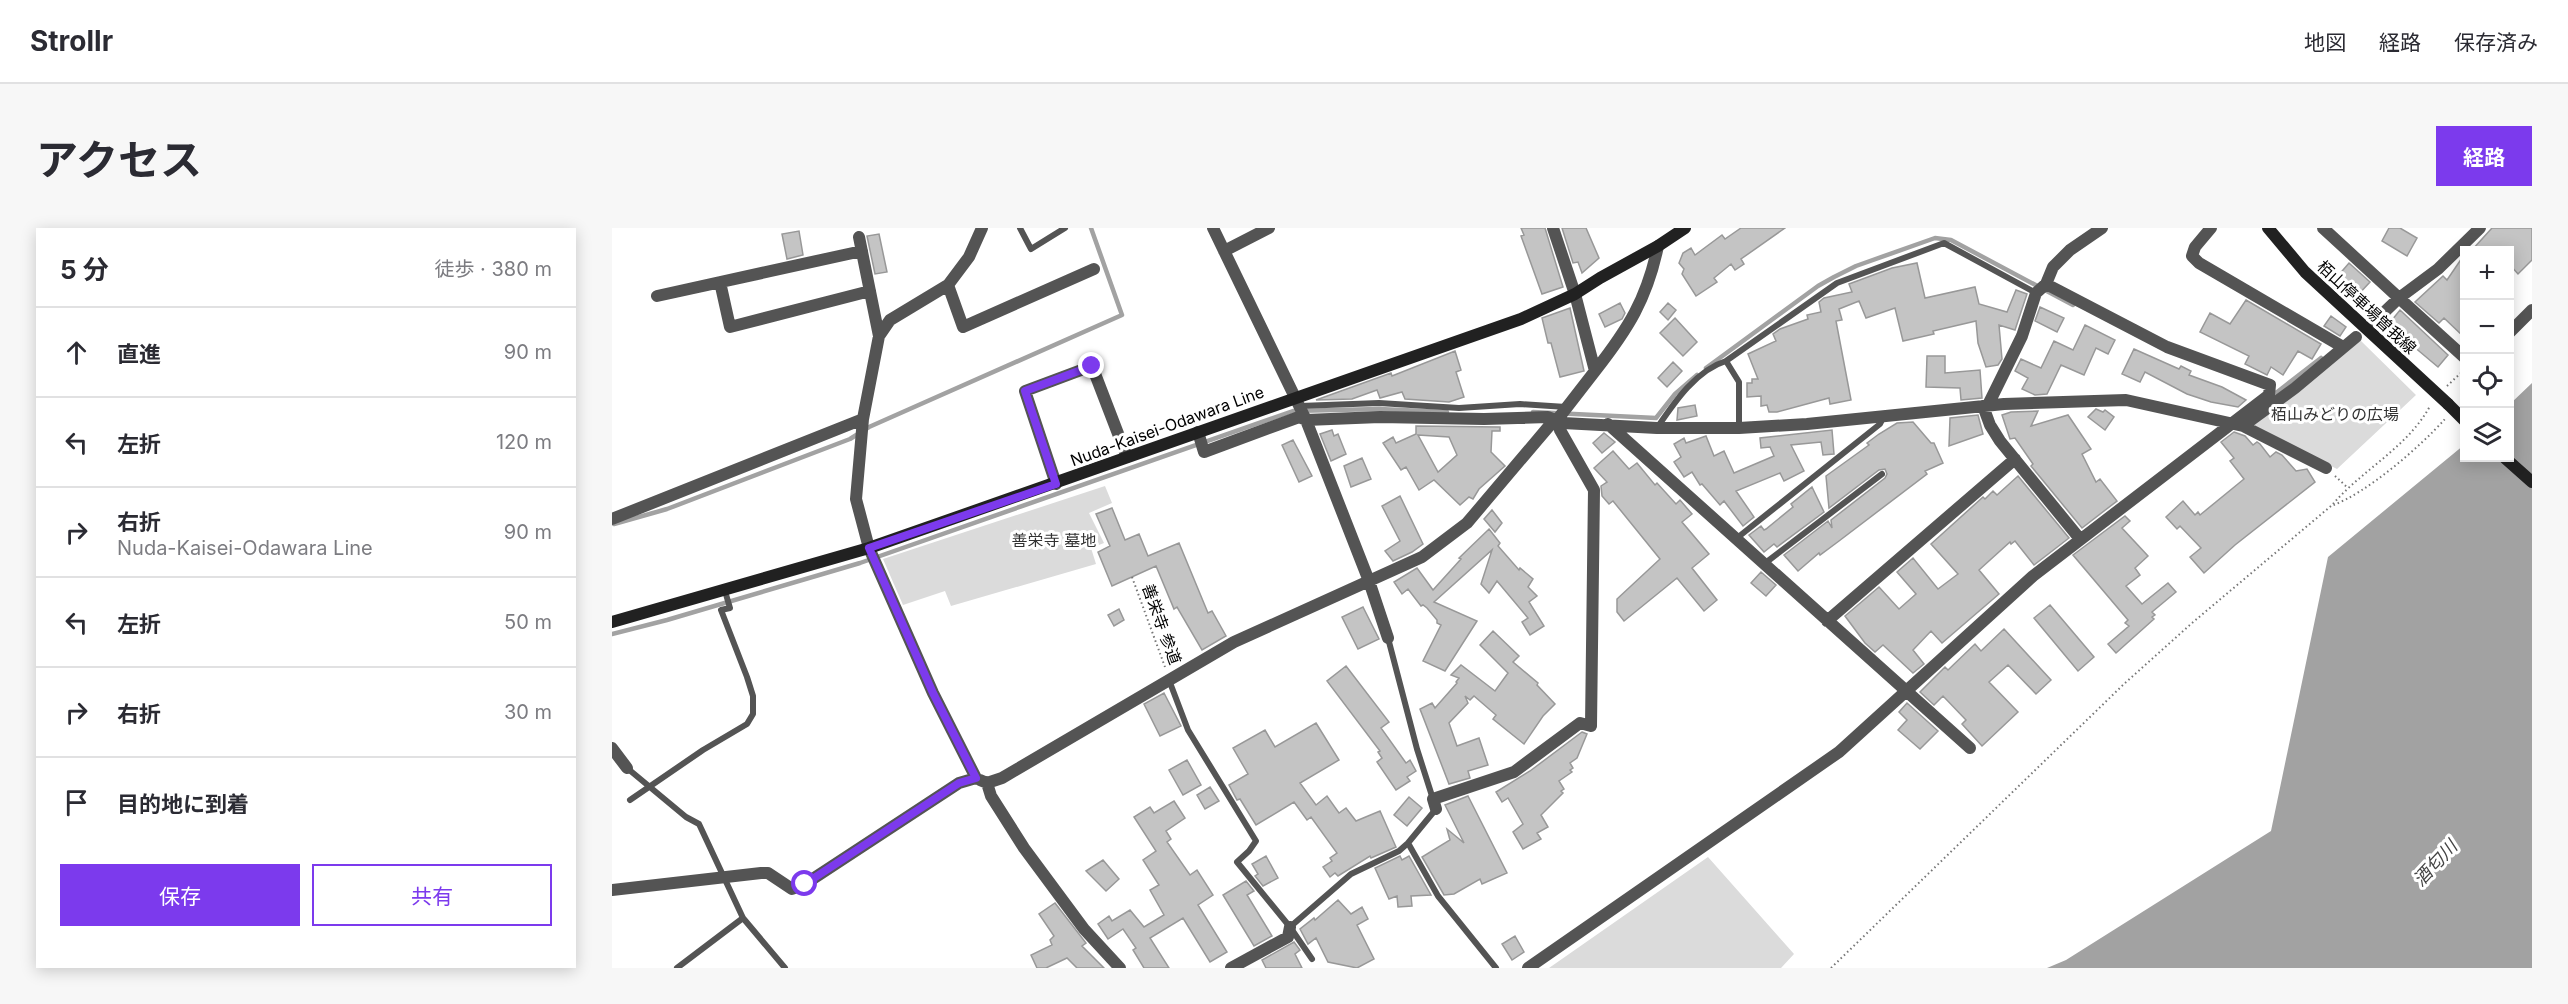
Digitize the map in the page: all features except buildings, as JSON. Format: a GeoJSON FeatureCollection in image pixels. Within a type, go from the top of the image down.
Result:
{"type":"FeatureCollection","features":[{"type":"Feature","properties":{"kind":"main road","name":"栢山停車場曽我線"},"geometry":{"type":"LineString","coordinates":[[2268,228],[2305,272],[2460,417]]}},
{"type":"Feature","properties":{"kind":"main road","name":"Nuda-Kaisei-Odawara Line"},"geometry":{"type":"LineString","coordinates":[[612,622],[869,548],[1056,484],[1198,432],[1301,410],[1521,320],[1575,294],[1658,246],[1681,229]]}},
{"type":"Feature","properties":{"kind":"main road"},"geometry":{"type":"LineString","coordinates":[[2510,462],[2532,482]]}},
{"type":"Feature","properties":{"kind":"street"},"geometry":{"type":"LineString","coordinates":[[879,336],[890,320],[948,285],[969,257],[982,228]]}},
{"type":"Feature","properties":{"kind":"street"},"geometry":{"type":"LineString","coordinates":[[1213,228],[1301,410],[1369,581],[1388,638]]}},
{"type":"Feature","properties":{"kind":"street"},"geometry":{"type":"LineString","coordinates":[[1224,250],[1269,228]]}},
{"type":"Feature","properties":{"kind":"street"},"geometry":{"type":"LineString","coordinates":[[1553,228],[1575,294],[1595,371]]}},
{"type":"Feature","properties":{"kind":"street"},"geometry":{"type":"LineString","coordinates":[[2080,539],[1990,425],[1986,405],[2022,336],[2036,293],[2046,284],[2053,267],[2070,250],[2102,228]]}},
{"type":"Feature","properties":{"kind":"street"},"geometry":{"type":"LineString","coordinates":[[2211,228],[2195,247],[2193,256],[2199,263],[2343,347]]}},
{"type":"Feature","properties":{"kind":"street"},"geometry":{"type":"LineString","coordinates":[[2323,228],[2461,354]]}},
{"type":"Feature","properties":{"kind":"street"},"geometry":{"type":"LineString","coordinates":[[2375,321],[2399,298],[2438,268],[2480,228]]}},
{"type":"Feature","properties":{"kind":"street"},"geometry":{"type":"LineString","coordinates":[[859,237],[879,336],[862,419],[856,499],[869,548],[933,693],[982,781],[1024,848],[1084,929],[1120,968]]}},
{"type":"Feature","properties":{"kind":"street"},"geometry":{"type":"LineString","coordinates":[[612,890],[768,873],[792,889],[805,884],[959,783],[1002,778],[1234,642],[1422,557],[1467,523],[1489,500],[1550,425],[1558,420],[1628,327],[1651,279],[1658,246]]}},
{"type":"Feature","properties":{"kind":"street"},"geometry":{"type":"LineString","coordinates":[[657,296],[862,250]]}},
{"type":"Feature","properties":{"kind":"street"},"geometry":{"type":"LineString","coordinates":[[948,285],[963,327],[1094,269]]}},
{"type":"Feature","properties":{"kind":"street"},"geometry":{"type":"LineString","coordinates":[[720,282],[730,327],[870,291]]}},
{"type":"Feature","properties":{"kind":"street"},"geometry":{"type":"LineString","coordinates":[[2046,284],[2167,347],[2270,385],[2272,398]]}},
{"type":"Feature","properties":{"kind":"street"},"geometry":{"type":"LineString","coordinates":[[2514,328],[2532,310]]}},
{"type":"Feature","properties":{"kind":"street"},"geometry":{"type":"LineString","coordinates":[[1528,968],[1839,752],[2034,576],[2080,539],[2272,398],[2295,388],[2356,337]]}},
{"type":"Feature","properties":{"kind":"street"},"geometry":{"type":"LineString","coordinates":[[1056,484],[1025,391],[1092,366],[1127,457]]}},
{"type":"Feature","properties":{"kind":"street"},"geometry":{"type":"LineString","coordinates":[[1301,410],[1380,417],[1548,417],[1563,423],[1657,428],[1739,428],[1986,405],[2126,400],[2237,424],[2326,468]]}},
{"type":"Feature","properties":{"kind":"street"},"geometry":{"type":"LineString","coordinates":[[1198,432],[1204,452],[1299,417],[1301,410]]}},
{"type":"Feature","properties":{"kind":"street"},"geometry":{"type":"LineString","coordinates":[[612,519],[862,419]]}},
{"type":"Feature","properties":{"kind":"street"},"geometry":{"type":"LineString","coordinates":[[1434,804],[1514,772],[1580,723],[1591,726],[1594,490],[1560,430],[1558,420]]}},
{"type":"Feature","properties":{"kind":"street"},"geometry":{"type":"LineString","coordinates":[[1608,424],[1970,748]]}},
{"type":"Feature","properties":{"kind":"street"},"geometry":{"type":"LineString","coordinates":[[1827,621],[2015,459]]}},
{"type":"Feature","properties":{"kind":"street"},"geometry":{"type":"LineString","coordinates":[[612,748],[627,768]]}},
{"type":"Feature","properties":{"kind":"street"},"geometry":{"type":"LineString","coordinates":[[1231,968],[1288,937],[1290,927]]}},
{"type":"Feature","properties":{"kind":"lane"},"geometry":{"type":"LineString","coordinates":[[1020,228],[1031,249],[1065,228]]}},
{"type":"Feature","properties":{"kind":"lane"},"geometry":{"type":"LineString","coordinates":[[1657,428],[1688,388],[1718,363],[1726,361],[1838,283],[1944,243],[2036,293]]}},
{"type":"Feature","properties":{"kind":"lane"},"geometry":{"type":"LineString","coordinates":[[1726,361],[1739,382],[1739,428]]}},
{"type":"Feature","properties":{"kind":"lane"},"geometry":{"type":"LineString","coordinates":[[1301,410],[1379,403],[1459,408],[1520,404],[1566,408]]}},
{"type":"Feature","properties":{"kind":"lane"},"geometry":{"type":"LineString","coordinates":[[1737,538],[1880,424],[1885,415]]}},
{"type":"Feature","properties":{"kind":"lane"},"geometry":{"type":"LineString","coordinates":[[1764,564],[1882,474]]}},
{"type":"Feature","properties":{"kind":"lane"},"geometry":{"type":"LineString","coordinates":[[630,800],[703,750],[747,724],[753,714],[753,696],[747,676],[721,610],[730,608],[725,591]]}},
{"type":"Feature","properties":{"kind":"lane"},"geometry":{"type":"LineString","coordinates":[[1290,927],[1352,874],[1399,851],[1408,843],[1434,804],[1388,638]]}},
{"type":"Feature","properties":{"kind":"lane"},"geometry":{"type":"LineString","coordinates":[[1169,680],[1188,730],[1256,841],[1237,862],[1290,927],[1312,959]]}},
{"type":"Feature","properties":{"kind":"lane"},"geometry":{"type":"LineString","coordinates":[[627,768],[686,817],[699,824],[743,918],[785,968]]}},
{"type":"Feature","properties":{"kind":"lane"},"geometry":{"type":"LineString","coordinates":[[1408,843],[1438,896],[1496,968]]}},
{"type":"Feature","properties":{"kind":"lane"},"geometry":{"type":"LineString","coordinates":[[677,968],[743,918]]}},
{"type":"Feature","properties":{"kind":"path"},"geometry":{"type":"LineString","coordinates":[[1831,968],[2124,684],[2382,460],[2415,426],[2437,395],[2460,374]]}},
{"type":"Feature","properties":{"kind":"path"},"geometry":{"type":"LineString","coordinates":[[2331,506],[2345,501],[2428,437],[2449,409]]}},
{"type":"Feature","properties":{"kind":"path"},"geometry":{"type":"LineString","coordinates":[[2326,468],[2348,488]]}},
{"type":"Feature","properties":{"kind":"path","name":"善栄寺 参道"},"geometry":{"type":"LineString","coordinates":[[1132,577],[1169,680]]}},
{"type":"Feature","properties":{"kind":"green space","name":"栢山みどりの広場"},"geometry":{"type":"Polygon","coordinates":[[[2360,340],[2416,395],[2337,469],[2252,426],[2360,340]]]}},
{"type":"Feature","properties":{"kind":"green space","name":"善栄寺 墓地"},"geometry":{"type":"Polygon","coordinates":[[[1105,486],[1112,503],[1089,513],[1104,543],[1091,548],[1096,564],[951,606],[945,591],[903,605],[883,559],[1105,486]]]}},
{"type":"Feature","properties":{"kind":"green space"},"geometry":{"type":"Polygon","coordinates":[[[1708,857],[1794,954],[1781,968],[1549,968],[1708,857]]]}},
{"type":"Feature","properties":{"kind":"water","name":"酒匂川"},"geometry":{"type":"Polygon","coordinates":[[[2532,383],[2532,968],[2047,968],[2066,960],[2271,831],[2328,557],[2460,448],[2460,462],[2514,462],[2514,400],[2532,383]]]}},
{"type":"Feature","properties":{"kind":"waterway"},"geometry":{"type":"LineString","coordinates":[[614,524],[667,509],[850,439],[869,427],[1122,315],[1091,228]]}},
{"type":"Feature","properties":{"kind":"waterway"},"geometry":{"type":"LineString","coordinates":[[1706,368],[1818,286],[1856,266],[1935,238],[1951,240],[2073,305]]}},
{"type":"Feature","properties":{"kind":"waterway"},"geometry":{"type":"LineString","coordinates":[[2270,391],[2276,393],[2321,358]]}},
{"type":"Feature","properties":{"kind":"waterway"},"geometry":{"type":"LineString","coordinates":[[1533,412],[1656,418],[1675,394],[1697,375]]}},
{"type":"Feature","properties":{"kind":"waterway"},"geometry":{"type":"LineString","coordinates":[[612,634],[860,563],[1293,411],[1379,409],[1447,412]]}},
{"type":"Feature","properties":{"kind":"route"},"geometry":{"type":"LineString","coordinates":[[805,884],[959,783],[976,778],[933,693],[869,548],[1056,484],[1025,391],[1092,366]]}}]}
